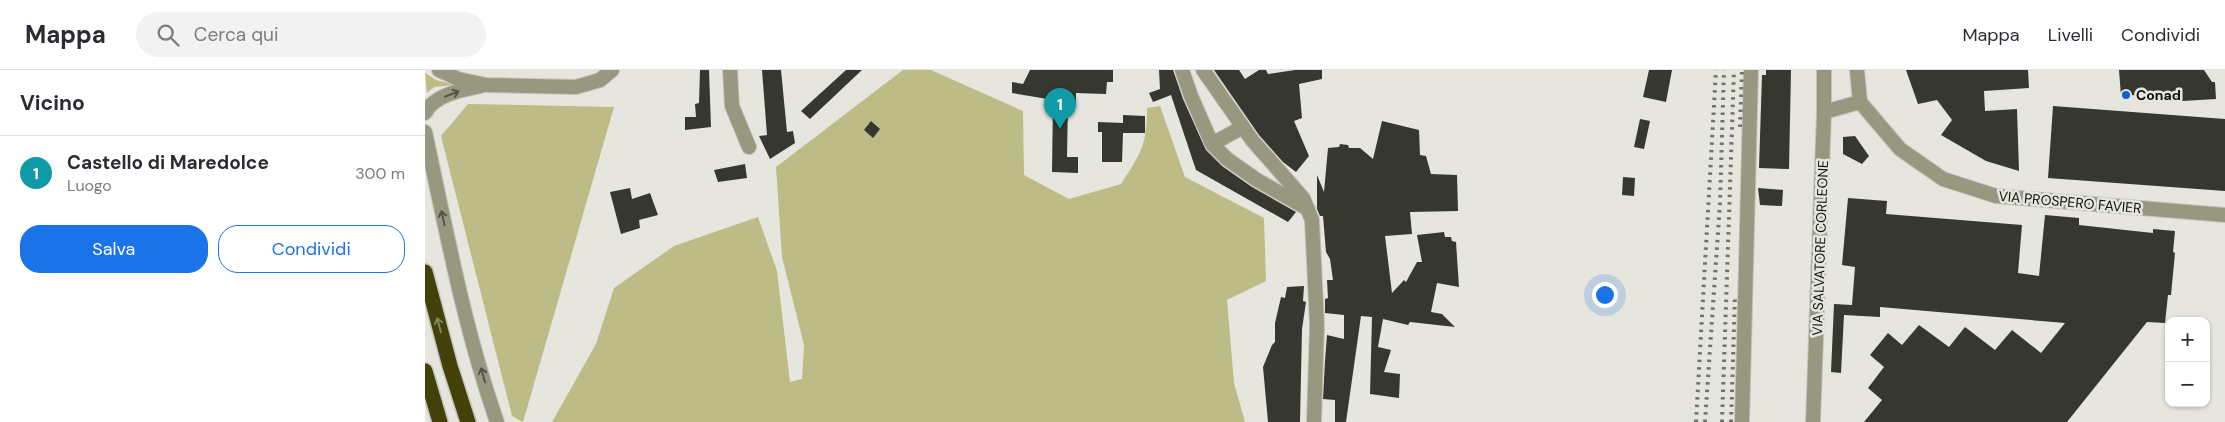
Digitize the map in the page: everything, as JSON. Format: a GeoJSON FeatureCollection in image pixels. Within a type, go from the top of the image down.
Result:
{"type":"FeatureCollection","features":[{"type":"Feature","properties":{"kind":"highway"},"geometry":{"type":"LineString","coordinates":[[425,272],[450,366],[468,422]]}},
{"type":"Feature","properties":{"kind":"highway"},"geometry":{"type":"LineString","coordinates":[[425,371],[440,422]]}},
{"type":"Feature","properties":{"kind":"street"},"geometry":{"type":"LineString","coordinates":[[439,70],[458,79],[485,84],[576,87],[600,80],[612,70]]}},
{"type":"Feature","properties":{"kind":"street"},"geometry":{"type":"LineString","coordinates":[[730,70],[733,106],[749,147]]}},
{"type":"Feature","properties":{"kind":"street"},"geometry":{"type":"LineString","coordinates":[[1182,70],[1212,144],[1227,159],[1257,180],[1308,209]]}},
{"type":"Feature","properties":{"kind":"street"},"geometry":{"type":"LineString","coordinates":[[1203,70],[1252,140],[1303,198],[1312,220],[1317,325],[1315,422]]}},
{"type":"Feature","properties":{"kind":"street"},"geometry":{"type":"LineString","coordinates":[[1742,422],[1751,70]]}},
{"type":"Feature","properties":{"kind":"street","name":"VIA SALVATORE CORLEONE"},"geometry":{"type":"LineString","coordinates":[[1813,422],[1824,70]]}},
{"type":"Feature","properties":{"kind":"street"},"geometry":{"type":"LineString","coordinates":[[1824,112],[1860,102],[1857,70]]}},
{"type":"Feature","properties":{"kind":"street"},"geometry":{"type":"LineString","coordinates":[[425,113],[437,100],[452,93],[485,84]]}},
{"type":"Feature","properties":{"kind":"street","name":"VIA PROSPERO FAVIER"},"geometry":{"type":"LineString","coordinates":[[1860,102],[1900,149],[1943,179],[1996,196],[2225,215]]}},
{"type":"Feature","properties":{"kind":"street"},"geometry":{"type":"LineString","coordinates":[[1212,144],[1243,126]]}},
{"type":"Feature","properties":{"kind":"street"},"geometry":{"type":"LineString","coordinates":[[425,132],[467,315],[497,422]]}},
{"type":"Feature","properties":{"kind":"shaded area"},"geometry":{"type":"Polygon","coordinates":[[[903,70],[931,70],[1023,111],[1024,175],[1069,199],[1121,184],[1138,156],[1144,140],[1147,108],[1160,106],[1185,177],[1264,218],[1266,281],[1227,300],[1234,383],[1245,422],[552,422],[596,344],[614,288],[674,246],[758,217],[777,271],[790,382],[802,379],[804,345],[782,257],[776,167],[903,70]]]}},
{"type":"Feature","properties":{"kind":"shaded area"},"geometry":{"type":"Polygon","coordinates":[[[425,73],[436,80],[454,85],[434,87],[427,93],[425,73]]]}},
{"type":"Feature","properties":{"kind":"shaded area"},"geometry":{"type":"Polygon","coordinates":[[[468,104],[614,107],[523,422],[512,416],[441,136],[468,104]]]}},
{"type":"Feature","properties":{"kind":"building"},"geometry":{"type":"Polygon","coordinates":[[[700,70],[709,70],[711,127],[685,130],[685,117],[696,117],[695,104],[699,103],[700,70]]]}},
{"type":"Feature","properties":{"kind":"building"},"geometry":{"type":"Polygon","coordinates":[[[762,70],[781,70],[787,132],[793,131],[795,143],[770,159],[759,136],[767,135],[762,70]]]}},
{"type":"Feature","properties":{"kind":"building"},"geometry":{"type":"Polygon","coordinates":[[[846,70],[862,70],[810,119],[801,111],[846,70]]]}},
{"type":"Feature","properties":{"kind":"building"},"geometry":{"type":"Polygon","coordinates":[[[1030,70],[1113,70],[1113,82],[1107,82],[1106,94],[1076,93],[1076,102],[1068,101],[1067,157],[1078,157],[1078,173],[1052,172],[1053,100],[1012,93],[1012,82],[1023,84],[1030,70]]]}},
{"type":"Feature","properties":{"kind":"building"},"geometry":{"type":"Polygon","coordinates":[[[1159,70],[1173,70],[1183,99],[1206,150],[1222,166],[1252,187],[1296,212],[1288,222],[1196,170],[1171,95],[1153,102],[1149,93],[1160,89],[1159,70]]]}},
{"type":"Feature","properties":{"kind":"building"},"geometry":{"type":"Polygon","coordinates":[[[1214,70],[1239,70],[1245,79],[1259,70],[1266,70],[1268,74],[1295,70],[1322,70],[1322,79],[1299,84],[1302,118],[1294,121],[1309,156],[1296,172],[1283,162],[1259,135],[1214,70]]]}},
{"type":"Feature","properties":{"kind":"building"},"geometry":{"type":"Polygon","coordinates":[[[1649,70],[1672,70],[1666,102],[1643,97],[1649,70]]]}},
{"type":"Feature","properties":{"kind":"building"},"geometry":{"type":"Polygon","coordinates":[[[1766,70],[1791,70],[1789,169],[1759,168],[1762,75],[1766,75],[1766,70]]]}},
{"type":"Feature","properties":{"kind":"building"},"geometry":{"type":"Polygon","coordinates":[[[1906,70],[2028,70],[2029,88],[1984,91],[1985,111],[2017,109],[2019,171],[1986,161],[1941,135],[1952,120],[1937,100],[1918,104],[1906,70]]]}},
{"type":"Feature","properties":{"kind":"building"},"geometry":{"type":"Polygon","coordinates":[[[2119,70],[2204,70],[2212,82],[2215,82],[2216,99],[2166,102],[2165,93],[2121,96],[2119,70]]]}},
{"type":"Feature","properties":{"kind":"building"},"geometry":{"type":"Polygon","coordinates":[[[2053,106],[2225,119],[2225,191],[2048,178],[2053,106]]]}},
{"type":"Feature","properties":{"kind":"building"},"geometry":{"type":"Polygon","coordinates":[[[1123,115],[1145,116],[1145,133],[1123,133],[1122,162],[1102,162],[1102,132],[1098,132],[1098,122],[1123,123],[1123,115]]]}},
{"type":"Feature","properties":{"kind":"building"},"geometry":{"type":"Polygon","coordinates":[[[1640,119],[1650,121],[1644,149],[1634,147],[1640,119]]]}},
{"type":"Feature","properties":{"kind":"building"},"geometry":{"type":"Polygon","coordinates":[[[871,121],[880,129],[873,138],[864,130],[871,121]]]}},
{"type":"Feature","properties":{"kind":"building"},"geometry":{"type":"Polygon","coordinates":[[[1382,121],[1419,130],[1420,155],[1426,156],[1431,174],[1457,175],[1458,211],[1410,212],[1412,234],[1385,236],[1392,293],[1404,280],[1406,282],[1417,262],[1422,262],[1417,235],[1444,232],[1445,237],[1451,237],[1452,241],[1456,242],[1459,287],[1437,283],[1431,312],[1442,314],[1455,327],[1410,322],[1408,325],[1383,319],[1378,347],[1391,350],[1384,372],[1400,374],[1399,398],[1370,394],[1372,317],[1361,316],[1346,422],[1335,422],[1335,400],[1323,399],[1327,335],[1344,339],[1344,315],[1325,313],[1325,299],[1328,298],[1327,280],[1333,280],[1330,259],[1326,252],[1323,216],[1320,216],[1317,209],[1317,175],[1324,192],[1328,148],[1339,147],[1340,144],[1348,145],[1349,148],[1360,148],[1373,159],[1382,121]]]}},
{"type":"Feature","properties":{"kind":"building"},"geometry":{"type":"Polygon","coordinates":[[[1855,136],[1869,156],[1862,164],[1843,154],[1843,137],[1855,136]]]}},
{"type":"Feature","properties":{"kind":"building"},"geometry":{"type":"Polygon","coordinates":[[[745,164],[747,178],[718,182],[714,170],[745,164]]]}},
{"type":"Feature","properties":{"kind":"building"},"geometry":{"type":"Polygon","coordinates":[[[1623,177],[1635,178],[1634,196],[1622,195],[1623,177]]]}},
{"type":"Feature","properties":{"kind":"building"},"geometry":{"type":"Polygon","coordinates":[[[630,188],[632,199],[650,193],[658,215],[639,220],[640,228],[621,234],[610,192],[630,188]]]}},
{"type":"Feature","properties":{"kind":"building"},"geometry":{"type":"Polygon","coordinates":[[[1758,188],[1783,190],[1782,206],[1760,205],[1758,188]]]}},
{"type":"Feature","properties":{"kind":"building"},"geometry":{"type":"Polygon","coordinates":[[[1848,198],[1887,201],[1886,214],[2022,225],[2018,273],[2039,276],[2045,215],[2079,218],[2079,225],[2153,233],[2153,229],[2175,231],[2171,295],[2168,295],[2165,323],[2147,322],[2067,422],[1864,422],[1882,400],[1868,388],[1884,367],[1870,355],[1888,333],[1902,345],[1919,325],[1949,347],[1965,327],[1995,350],[2012,330],[2041,353],[2065,323],[1880,307],[1880,317],[1844,315],[1841,373],[1831,372],[1834,304],[1852,305],[1855,267],[1842,265],[1848,198]]]}},
{"type":"Feature","properties":{"kind":"building"},"geometry":{"type":"Polygon","coordinates":[[[1304,286],[1303,301],[1306,302],[1302,329],[1300,422],[1268,422],[1263,367],[1275,342],[1275,323],[1281,297],[1285,298],[1287,287],[1304,286]]]}},
{"type":"Feature","properties":{"kind":"railway"},"geometry":{"type":"LineString","coordinates":[[1696,422],[1716,70]]}},
{"type":"Feature","properties":{"kind":"railway"},"geometry":{"type":"LineString","coordinates":[[1705,422],[1720,203],[1724,70]]}},
{"type":"Feature","properties":{"kind":"railway"},"geometry":{"type":"LineString","coordinates":[[1722,422],[1734,70]]}},
{"type":"Feature","properties":{"kind":"railway"},"geometry":{"type":"LineString","coordinates":[[1740,127],[1742,70]]}},
{"type":"Feature","properties":{"kind":"railway"},"geometry":{"type":"LineString","coordinates":[[1731,422],[1735,295]]}},
{"type":"Feature","properties":{"kind":"place","name":"Conad"},"geometry":{"type":"Point","coordinates":[2126,95]}},
{"type":"Feature","properties":{"kind":"place","name":"Castello di Maredolce"},"geometry":{"type":"Point","coordinates":[1060,129]}}]}
